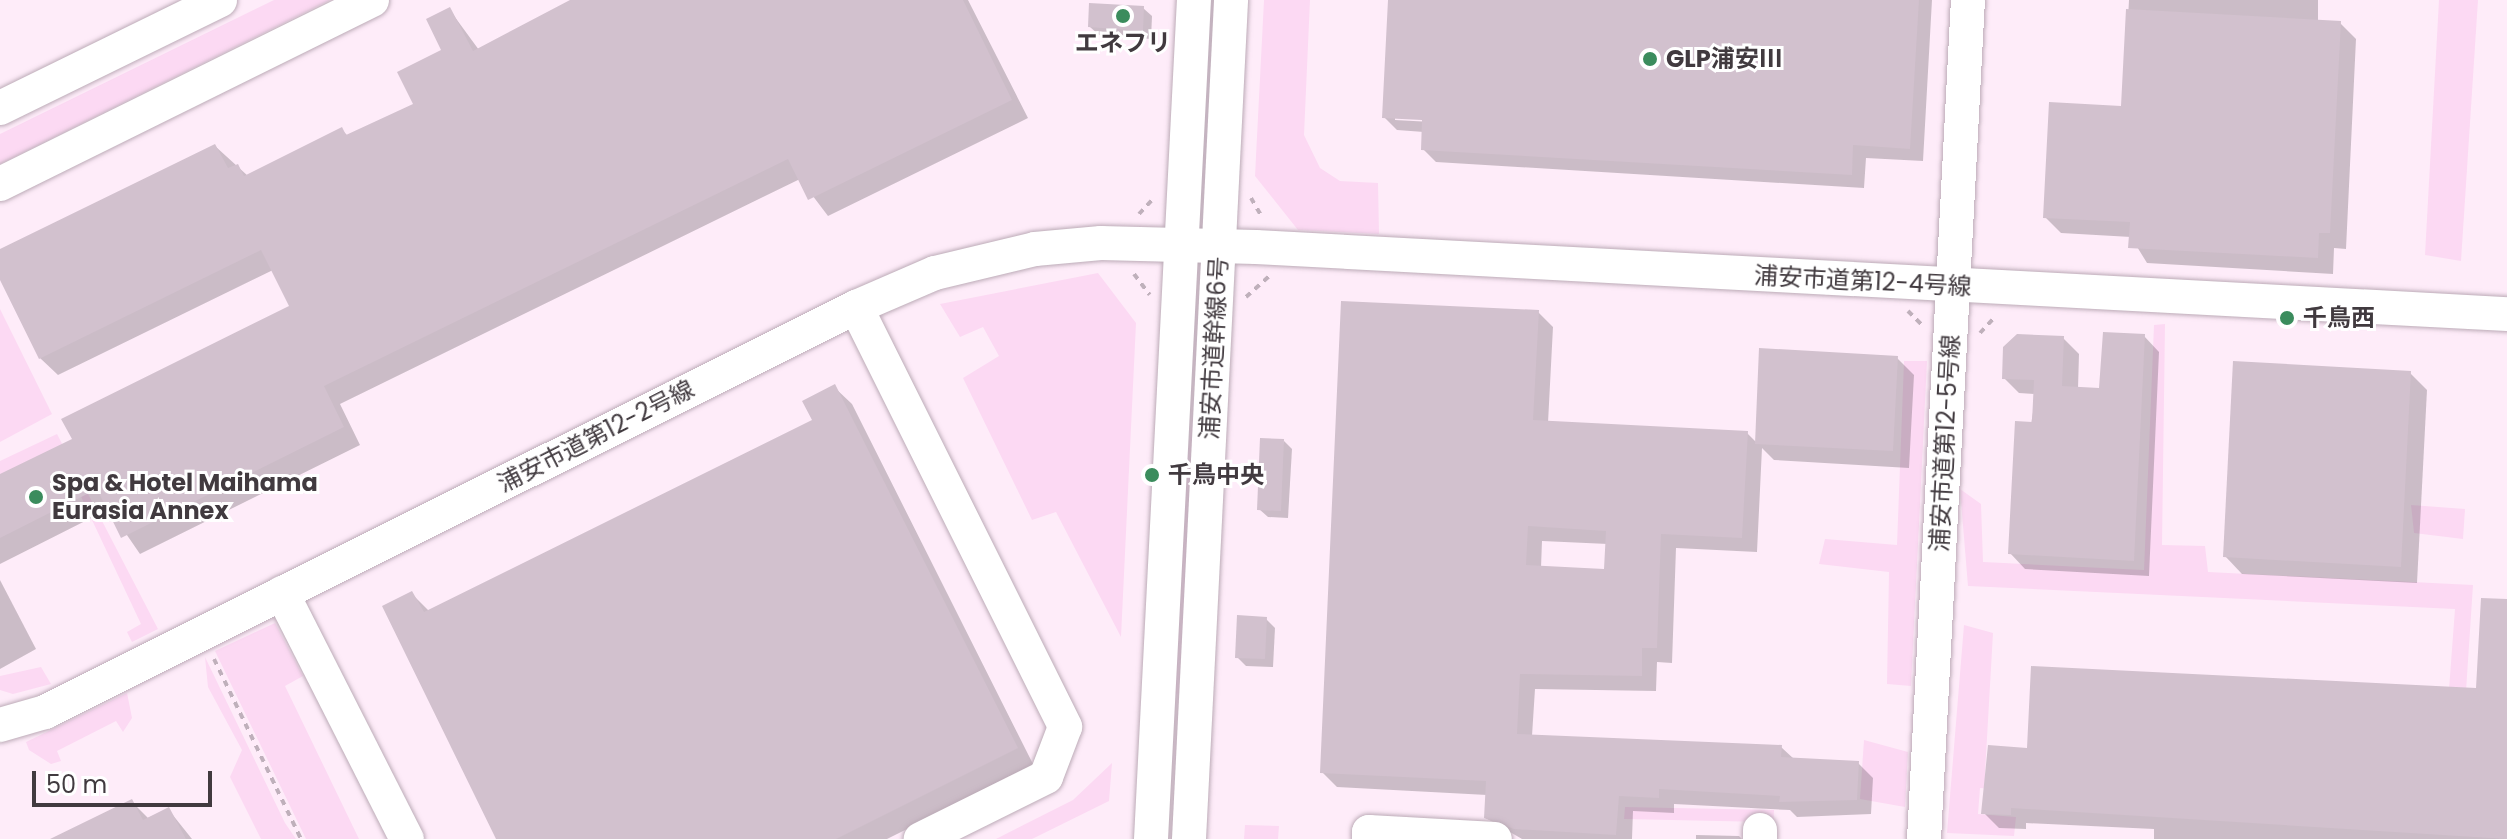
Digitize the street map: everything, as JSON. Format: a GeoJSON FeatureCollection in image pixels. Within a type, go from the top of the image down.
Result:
{"type":"FeatureCollection","features":[{"type":"Feature","properties":{"kind":"street"},"geometry":{"type":"LineString","coordinates":[[0,108],[220,0]]}},
{"type":"Feature","properties":{"kind":"street"},"geometry":{"type":"LineString","coordinates":[[0,184],[372,0]]}},
{"type":"Feature","properties":{"kind":"street","name":"浦安市道幹線6号"},"geometry":{"type":"LineString","coordinates":[[1151,839],[1194,0]]}},
{"type":"Feature","properties":{"kind":"street","name":"浦安市道幹線6号"},"geometry":{"type":"LineString","coordinates":[[1189,839],[1231,0]]}},
{"type":"Feature","properties":{"kind":"street","name":"浦安市道第12-5号線"},"geometry":{"type":"LineString","coordinates":[[1924,839],[1968,0]]}},
{"type":"Feature","properties":{"kind":"street","name":"浦安市道第12-2号線"},"geometry":{"type":"LineString","coordinates":[[0,725],[45,712],[856,307],[935,273],[1002,255],[1101,243],[1218,247]]}},
{"type":"Feature","properties":{"kind":"street","name":"浦安市道第12-4号線"},"geometry":{"type":"LineString","coordinates":[[1218,247],[2507,314]]}},
{"type":"Feature","properties":{"kind":"street"},"geometry":{"type":"LineString","coordinates":[[856,307],[1065,727],[1046,777],[921,839]]}},
{"type":"Feature","properties":{"kind":"street"},"geometry":{"type":"LineString","coordinates":[[282,593],[407,839]]}},
{"type":"Feature","properties":{"kind":"street"},"geometry":{"type":"LineString","coordinates":[[1369,839],[1369,832],[1495,839]]}},
{"type":"Feature","properties":{"kind":"path"},"geometry":{"type":"LineString","coordinates":[[1145,210],[1157,187]]}},
{"type":"Feature","properties":{"kind":"path"},"geometry":{"type":"LineString","coordinates":[[1249,191],[1259,215]]}},
{"type":"Feature","properties":{"kind":"path"},"geometry":{"type":"LineString","coordinates":[[1139,277],[1150,295]]}},
{"type":"Feature","properties":{"kind":"path"},"geometry":{"type":"LineString","coordinates":[[1243,300],[1255,285]]}},
{"type":"Feature","properties":{"kind":"path"},"geometry":{"type":"LineString","coordinates":[[1970,347],[1999,314]]}},
{"type":"Feature","properties":{"kind":"path"},"geometry":{"type":"LineString","coordinates":[[202,633],[301,839]]}},
{"type":"Feature","properties":{"kind":"shaded area"},"geometry":{"type":"Polygon","coordinates":[[[274,0],[330,0],[0,164],[0,134],[274,0]]]}},
{"type":"Feature","properties":{"kind":"shaded area"},"geometry":{"type":"Polygon","coordinates":[[[1264,0],[1310,0],[1304,135],[1320,168],[1340,181],[1378,183],[1379,234],[1298,230],[1255,176],[1264,0]]]}},
{"type":"Feature","properties":{"kind":"shaded area"},"geometry":{"type":"Polygon","coordinates":[[[2439,0],[2478,0],[2461,261],[2425,255],[2439,0]]]}},
{"type":"Feature","properties":{"kind":"shaded area"},"geometry":{"type":"Polygon","coordinates":[[[1098,273],[1136,323],[1121,637],[1056,512],[1032,520],[963,378],[999,356],[983,327],[960,337],[940,304],[1098,273]]]}},
{"type":"Feature","properties":{"kind":"shaded area"},"geometry":{"type":"Polygon","coordinates":[[[0,309],[52,414],[0,442],[0,309]]]}},
{"type":"Feature","properties":{"kind":"shaded area"},"geometry":{"type":"Polygon","coordinates":[[[2165,324],[2162,545],[2205,546],[2208,572],[2473,585],[2461,767],[2443,770],[2455,609],[1968,586],[1960,489],[1981,504],[1983,562],[2144,570],[2154,325],[2165,324]]]}},
{"type":"Feature","properties":{"kind":"shaded area"},"geometry":{"type":"Polygon","coordinates":[[[1904,361],[1927,361],[1911,686],[1887,684],[1889,572],[1819,564],[1825,539],[1897,545],[1904,361]]]}},
{"type":"Feature","properties":{"kind":"shaded area"},"geometry":{"type":"Polygon","coordinates":[[[1193,419],[1182,692],[1174,695],[1176,532],[1193,419]]]}},
{"type":"Feature","properties":{"kind":"shaded area"},"geometry":{"type":"Polygon","coordinates":[[[57,434],[158,629],[132,642],[127,632],[141,624],[68,469],[0,474],[0,461],[57,434]]]}},
{"type":"Feature","properties":{"kind":"shaded area"},"geometry":{"type":"Polygon","coordinates":[[[2411,505],[2465,509],[2463,539],[2414,533],[2411,505]]]}},
{"type":"Feature","properties":{"kind":"shaded area"},"geometry":{"type":"Polygon","coordinates":[[[275,623],[303,676],[285,686],[359,839],[306,839],[215,651],[275,623]]]}},
{"type":"Feature","properties":{"kind":"shaded area"},"geometry":{"type":"Polygon","coordinates":[[[1964,625],[1993,633],[1985,773],[1993,789],[1980,788],[1978,814],[2016,817],[2014,836],[1947,833],[1964,625]]]}},
{"type":"Feature","properties":{"kind":"shaded area"},"geometry":{"type":"Polygon","coordinates":[[[205,657],[285,823],[296,839],[261,839],[230,777],[242,750],[208,687],[205,657]]]}},
{"type":"Feature","properties":{"kind":"shaded area"},"geometry":{"type":"Polygon","coordinates":[[[41,667],[51,684],[13,694],[0,690],[0,676],[41,667]]]}},
{"type":"Feature","properties":{"kind":"shaded area"},"geometry":{"type":"Polygon","coordinates":[[[127,693],[132,718],[123,732],[116,721],[57,751],[61,761],[51,764],[29,750],[26,742],[127,693]]]}},
{"type":"Feature","properties":{"kind":"shaded area"},"geometry":{"type":"Polygon","coordinates":[[[1864,740],[1908,752],[1905,807],[1860,799],[1864,740]]]}},
{"type":"Feature","properties":{"kind":"shaded area"},"geometry":{"type":"Polygon","coordinates":[[[1112,763],[1109,801],[1032,839],[996,839],[1073,800],[1112,763]]]}},
{"type":"Feature","properties":{"kind":"shaded area"},"geometry":{"type":"Polygon","coordinates":[[[1625,807],[1774,810],[1773,839],[1766,822],[1624,819],[1625,807]]]}},
{"type":"Feature","properties":{"kind":"shaded area"},"geometry":{"type":"Polygon","coordinates":[[[1245,825],[1279,826],[1278,839],[1244,839],[1245,825]]]}},
{"type":"Feature","properties":{"kind":"building"},"geometry":{"type":"Polygon","coordinates":[[[570,0],[963,0],[1012,100],[808,200],[788,159],[324,386],[344,427],[121,538],[97,489],[0,538],[0,474],[72,439],[61,419],[289,306],[261,250],[39,359],[0,280],[0,249],[215,144],[228,168],[238,164],[244,176],[342,127],[346,135],[413,104],[397,72],[441,50],[426,19],[450,7],[473,51],[570,0]]]}},
{"type":"Feature","properties":{"kind":"building","name":"GLP浦安Ⅲ"},"geometry":{"type":"Polygon","coordinates":[[[1388,0],[1919,0],[1910,149],[1853,145],[1852,175],[1421,150],[1422,120],[1382,118],[1388,0]]]}},
{"type":"Feature","properties":{"kind":"building"},"geometry":{"type":"Polygon","coordinates":[[[1089,3],[1144,6],[1143,31],[1088,27],[1089,3]]]}},
{"type":"Feature","properties":{"kind":"building"},"geometry":{"type":"Polygon","coordinates":[[[2126,9],[2341,21],[2330,233],[2319,233],[2318,258],[2128,248],[2130,222],[2043,218],[2049,102],[2121,106],[2126,9]]]}},
{"type":"Feature","properties":{"kind":"building"},"geometry":{"type":"Polygon","coordinates":[[[1341,301],[1539,310],[1533,420],[1748,431],[1742,538],[1661,534],[1657,648],[1642,648],[1642,676],[1520,674],[1517,734],[1782,745],[1781,757],[1859,761],[1857,800],[1779,802],[1780,796],[1659,789],[1659,798],[1619,796],[1616,835],[1514,829],[1484,818],[1486,781],[1320,773],[1341,301]],[[1528,526],[1526,565],[1604,569],[1606,531],[1528,526]]]}},
{"type":"Feature","properties":{"kind":"building"},"geometry":{"type":"Polygon","coordinates":[[[2103,332],[2145,334],[2134,561],[2008,554],[2015,421],[2032,422],[2034,380],[2002,379],[2003,347],[2017,334],[2064,336],[2062,386],[2099,388],[2103,332]]]}},
{"type":"Feature","properties":{"kind":"building"},"geometry":{"type":"Polygon","coordinates":[[[1759,348],[1898,356],[1893,451],[1755,444],[1759,348]]]}},
{"type":"Feature","properties":{"kind":"building"},"geometry":{"type":"Polygon","coordinates":[[[2233,361],[2411,371],[2401,567],[2223,557],[2233,361]]]}},
{"type":"Feature","properties":{"kind":"building"},"geometry":{"type":"Polygon","coordinates":[[[835,384],[1018,748],[836,839],[496,839],[382,606],[412,591],[424,612],[812,420],[802,401],[835,384]]]}},
{"type":"Feature","properties":{"kind":"building"},"geometry":{"type":"Polygon","coordinates":[[[1260,438],[1284,439],[1281,511],[1257,510],[1260,438]]]}},
{"type":"Feature","properties":{"kind":"building"},"geometry":{"type":"Polygon","coordinates":[[[2481,598],[2507,599],[2507,839],[2011,808],[2011,815],[1981,814],[1988,745],[2027,748],[2031,666],[2476,688],[2481,598]]]}},
{"type":"Feature","properties":{"kind":"building"},"geometry":{"type":"Polygon","coordinates":[[[1237,615],[1267,617],[1265,659],[1235,658],[1237,615]]]}},
{"type":"Feature","properties":{"kind":"building"},"geometry":{"type":"Polygon","coordinates":[[[132,799],[143,820],[169,807],[186,839],[50,839],[132,799]]]}},
{"type":"Feature","properties":{"kind":"place","name":"エネフリ"},"geometry":{"type":"Point","coordinates":[1123,16]}},
{"type":"Feature","properties":{"kind":"place","name":"GLP浦安Ⅲ"},"geometry":{"type":"Point","coordinates":[1650,59]}},
{"type":"Feature","properties":{"kind":"place","name":"千鳥西"},"geometry":{"type":"Point","coordinates":[2287,318]}},
{"type":"Feature","properties":{"kind":"place","name":"千鳥中央"},"geometry":{"type":"Point","coordinates":[1152,475]}},
{"type":"Feature","properties":{"kind":"place","name":"Spa & Hotel Maihama Eurasia Annex"},"geometry":{"type":"Point","coordinates":[36,497]}}]}
